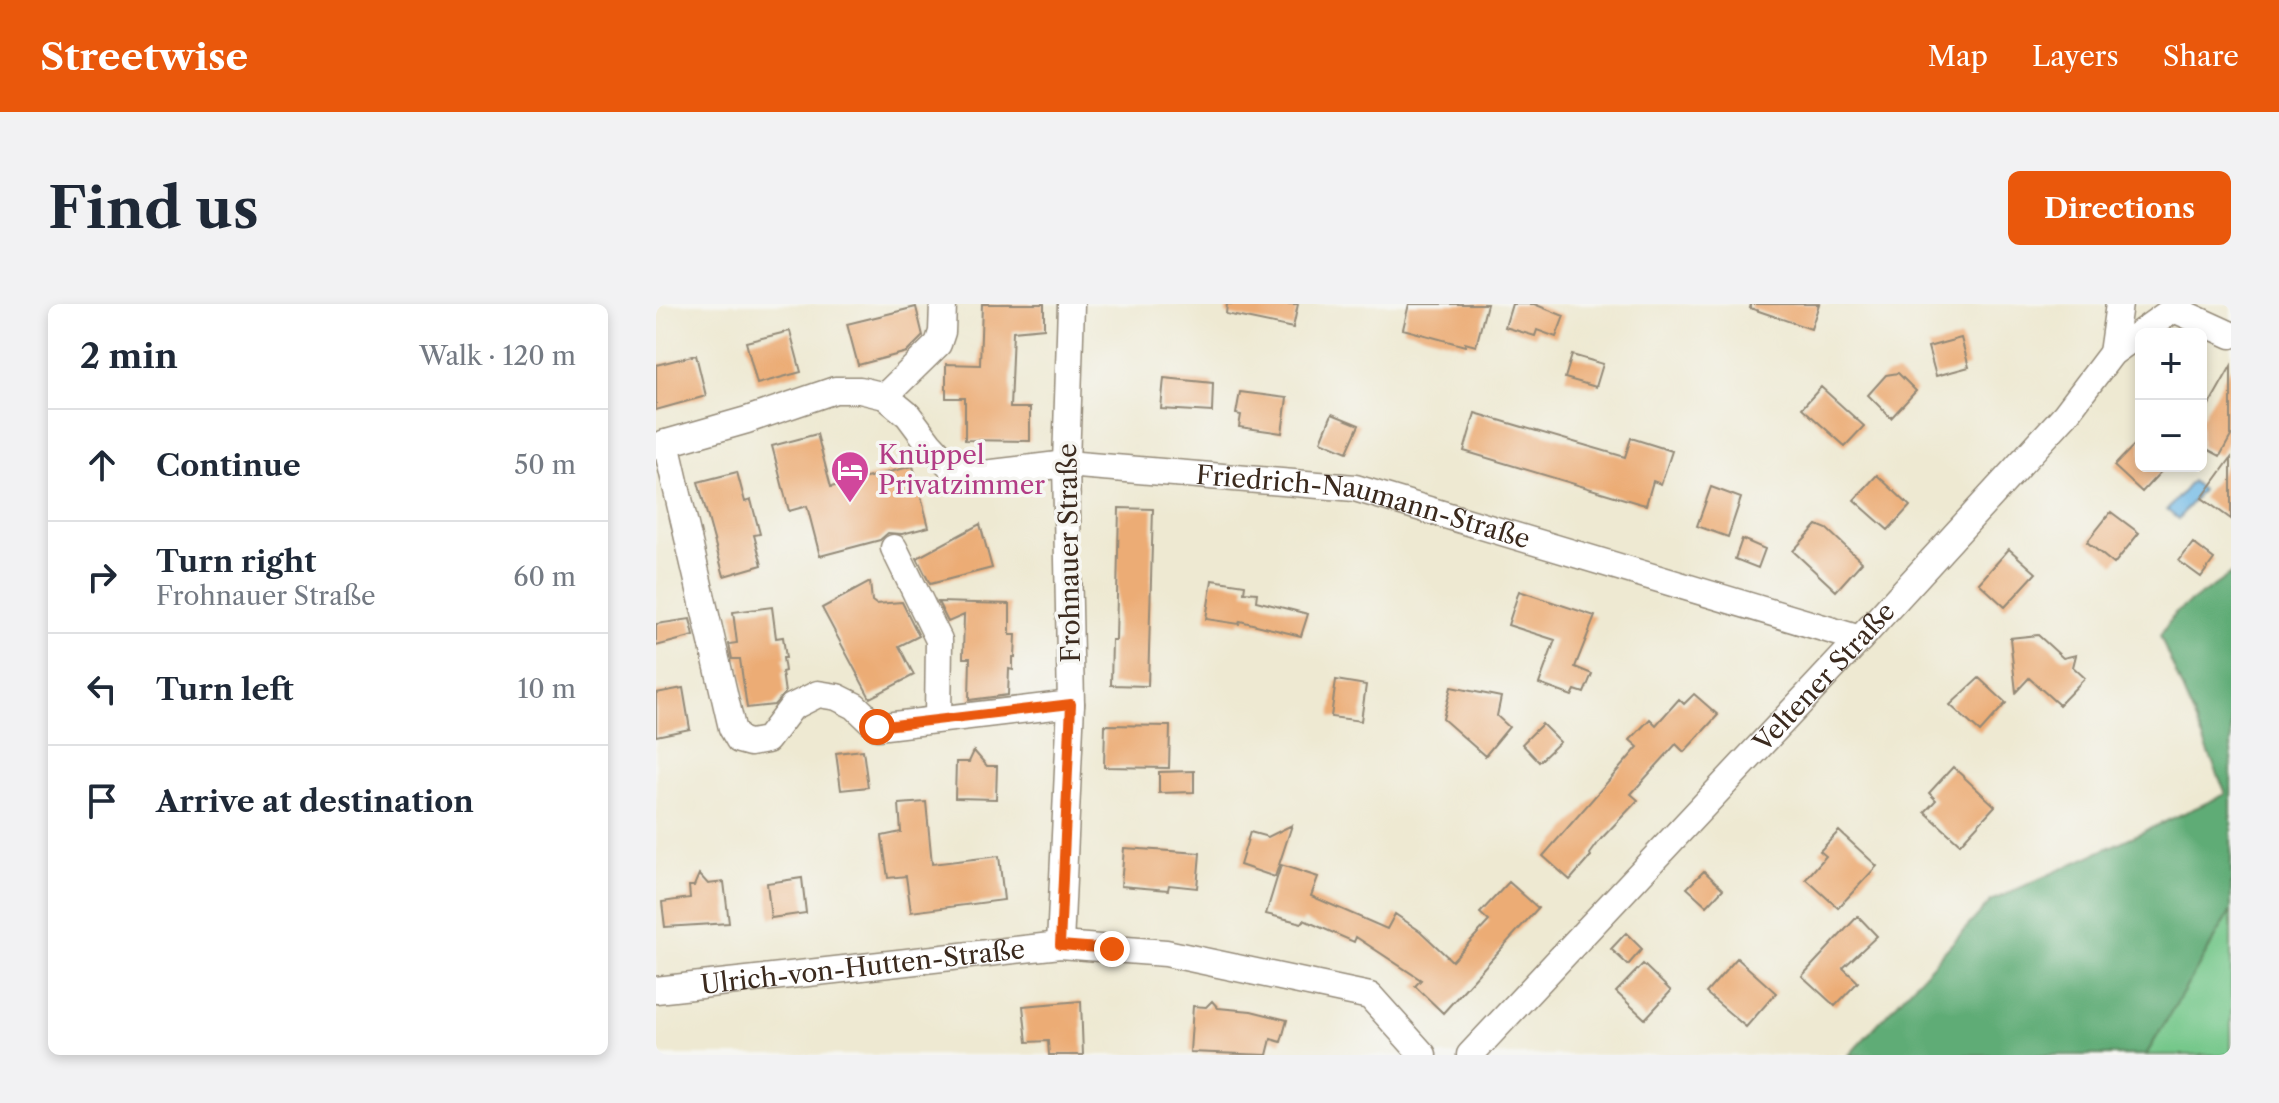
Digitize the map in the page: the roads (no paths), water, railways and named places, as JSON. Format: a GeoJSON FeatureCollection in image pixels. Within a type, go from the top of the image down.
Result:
{"type":"FeatureCollection","features":[{"type":"Feature","properties":{"kind":"street"},"geometry":{"type":"LineString","coordinates":[[943,304],[942,332],[938,344],[885,396],[860,390],[835,390],[661,445],[732,728],[739,740],[750,743],[767,740],[792,707],[818,694],[837,697],[855,706],[877,727],[1071,704]]}},
{"type":"Feature","properties":{"kind":"street","name":"Frohnauer Straße"},"geometry":{"type":"LineString","coordinates":[[1060,945],[1071,704],[1066,464],[1071,304]]}},
{"type":"Feature","properties":{"kind":"street"},"geometry":{"type":"LineString","coordinates":[[2112,353],[2119,304]]}},
{"type":"Feature","properties":{"kind":"street"},"geometry":{"type":"LineString","coordinates":[[2177,306],[2231,335]]}},
{"type":"Feature","properties":{"kind":"street","name":"Veltener Straße"},"geometry":{"type":"LineString","coordinates":[[1470,1055],[2065,415],[2112,353],[2177,306]]}},
{"type":"Feature","properties":{"kind":"street","name":"Friedrich-Naumann-Straße"},"geometry":{"type":"LineString","coordinates":[[885,396],[908,415],[954,470],[984,474],[1066,464],[1355,488],[1860,639]]}},
{"type":"Feature","properties":{"kind":"street"},"geometry":{"type":"LineString","coordinates":[[894,548],[939,640],[938,719]]}},
{"type":"Feature","properties":{"kind":"street","name":"Ulrich-von-Hutten-Straße"},"geometry":{"type":"LineString","coordinates":[[656,990],[1060,945],[1166,953],[1370,996],[1423,1055]]}},
{"type":"Feature","properties":{"kind":"water"},"geometry":{"type":"Polygon","coordinates":[[[2192,481],[2202,490],[2178,519],[2167,510],[2192,481]]]}},
{"type":"Feature","properties":{"kind":"place","name":"Knüppel Privatzimmer"},"geometry":{"type":"Point","coordinates":[850,504]}}]}
